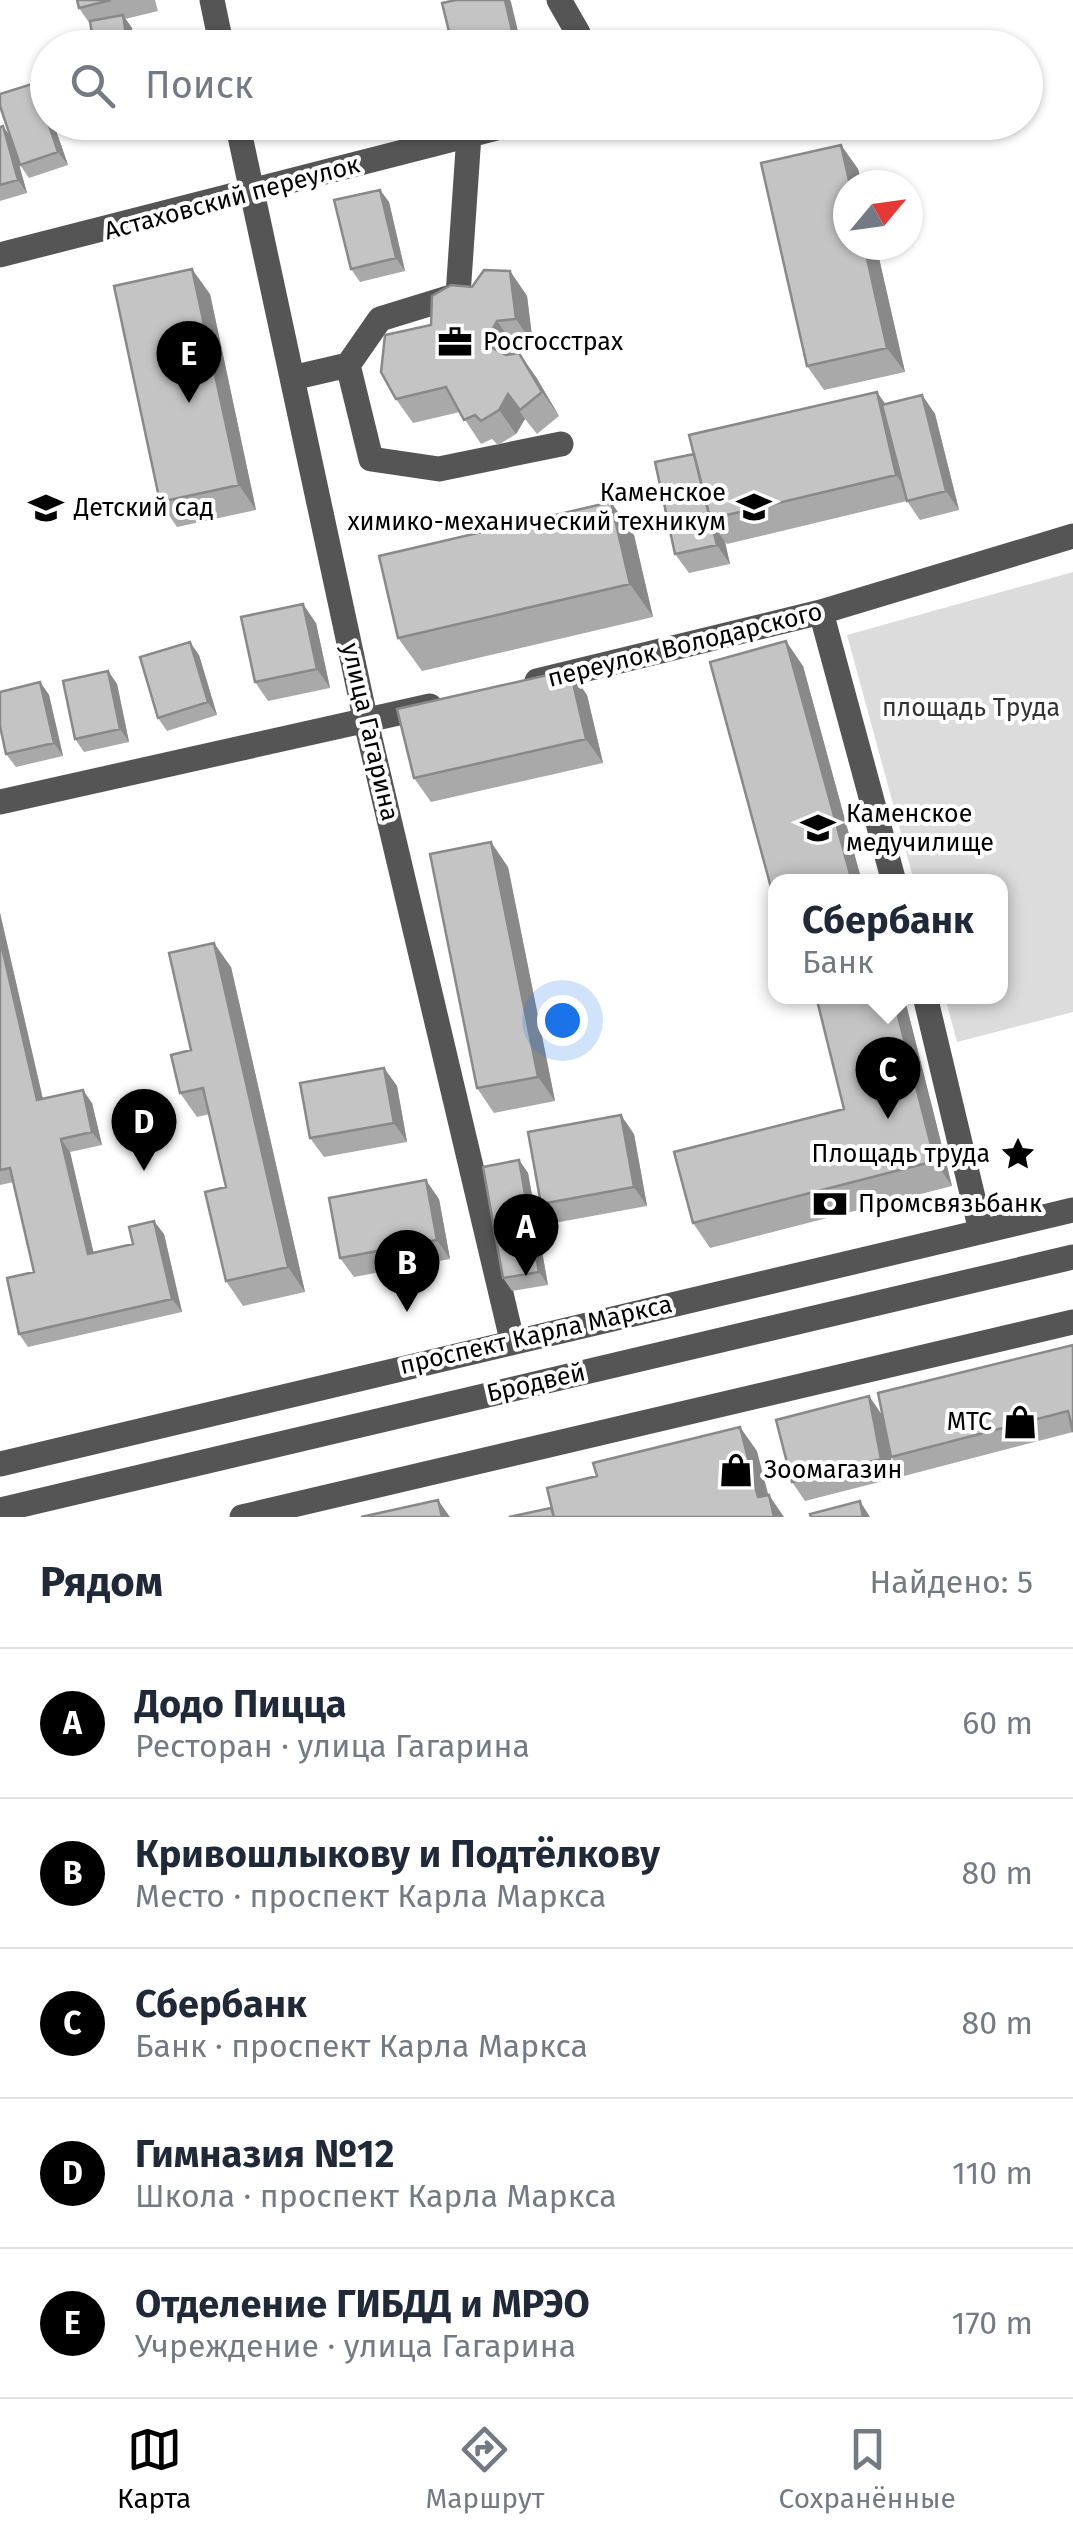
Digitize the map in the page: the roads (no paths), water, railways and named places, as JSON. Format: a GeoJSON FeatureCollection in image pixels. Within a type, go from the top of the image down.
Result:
{"type":"FeatureCollection","features":[{"type":"Feature","properties":{"kind":"street"},"geometry":{"type":"LineString","coordinates":[[212,0],[218,30]]}},
{"type":"Feature","properties":{"kind":"street"},"geometry":{"type":"LineString","coordinates":[[559,0],[576,30]]}},
{"type":"Feature","properties":{"kind":"street","name":"улица Гагарина"},"geometry":{"type":"LineString","coordinates":[[241,140],[366,722],[512,1340]]}},
{"type":"Feature","properties":{"kind":"street","name":"Астаховский переулок"},"geometry":{"type":"LineString","coordinates":[[0,255],[252,194],[450,140]]}},
{"type":"Feature","properties":{"kind":"street"},"geometry":{"type":"LineString","coordinates":[[292,378],[348,365],[380,319],[458,294],[468,140]]}},
{"type":"Feature","properties":{"kind":"street"},"geometry":{"type":"LineString","coordinates":[[348,365],[371,459],[439,470],[560,444]]}},
{"type":"Feature","properties":{"kind":"street","name":"переулок Володарского"},"geometry":{"type":"LineString","coordinates":[[518,685],[821,612],[1073,536]]}},
{"type":"Feature","properties":{"kind":"street"},"geometry":{"type":"LineString","coordinates":[[821,612],[892,874]]}},
{"type":"Feature","properties":{"kind":"street"},"geometry":{"type":"LineString","coordinates":[[0,802],[461,699]]}},
{"type":"Feature","properties":{"kind":"street"},"geometry":{"type":"LineString","coordinates":[[927,1004],[981,1231]]}},
{"type":"Feature","properties":{"kind":"street","name":"проспект Карла Маркса"},"geometry":{"type":"LineString","coordinates":[[0,1464],[1073,1210]]}},
{"type":"Feature","properties":{"kind":"street","name":"Бродвей"},"geometry":{"type":"LineString","coordinates":[[0,1514],[1073,1257]]}},
{"type":"Feature","properties":{"kind":"street"},"geometry":{"type":"LineString","coordinates":[[242,1517],[1073,1322]]}},
{"type":"Feature","properties":{"kind":"place","name":"Росгосстрах"},"geometry":{"type":"Point","coordinates":[455,342]}},
{"type":"Feature","properties":{"kind":"place","name":"Отделение ГИБДД и МРЭО"},"geometry":{"type":"Point","coordinates":[189,403]}},
{"type":"Feature","properties":{"kind":"place","name":"Каменское химико-механический техникум"},"geometry":{"type":"Point","coordinates":[754,507]}},
{"type":"Feature","properties":{"kind":"place","name":"Детский сад"},"geometry":{"type":"Point","coordinates":[46,508]}},
{"type":"Feature","properties":{"kind":"place","name":"Каменское медучилище"},"geometry":{"type":"Point","coordinates":[818,828]}},
{"type":"Feature","properties":{"kind":"place","name":"Сбербанк"},"geometry":{"type":"Point","coordinates":[888,1119]}},
{"type":"Feature","properties":{"kind":"place","name":"Площадь труда"},"geometry":{"type":"Point","coordinates":[1018,1154]}},
{"type":"Feature","properties":{"kind":"place","name":"Гимназия №12"},"geometry":{"type":"Point","coordinates":[144,1171]}},
{"type":"Feature","properties":{"kind":"place","name":"Промсвязьбанк"},"geometry":{"type":"Point","coordinates":[830,1204]}},
{"type":"Feature","properties":{"kind":"place","name":"Додо Пицца"},"geometry":{"type":"Point","coordinates":[526,1276]}},
{"type":"Feature","properties":{"kind":"place","name":"Кривошлыкову и Подтёлкову"},"geometry":{"type":"Point","coordinates":[407,1312]}},
{"type":"Feature","properties":{"kind":"place","name":"МТС"},"geometry":{"type":"Point","coordinates":[1020,1422]}},
{"type":"Feature","properties":{"kind":"place","name":"Зоомагазин"},"geometry":{"type":"Point","coordinates":[736,1470]}},
{"type":"Feature","properties":{"kind":"park label","name":"площадь Труда"},"geometry":{"type":"Point","coordinates":[971,708]}}]}
